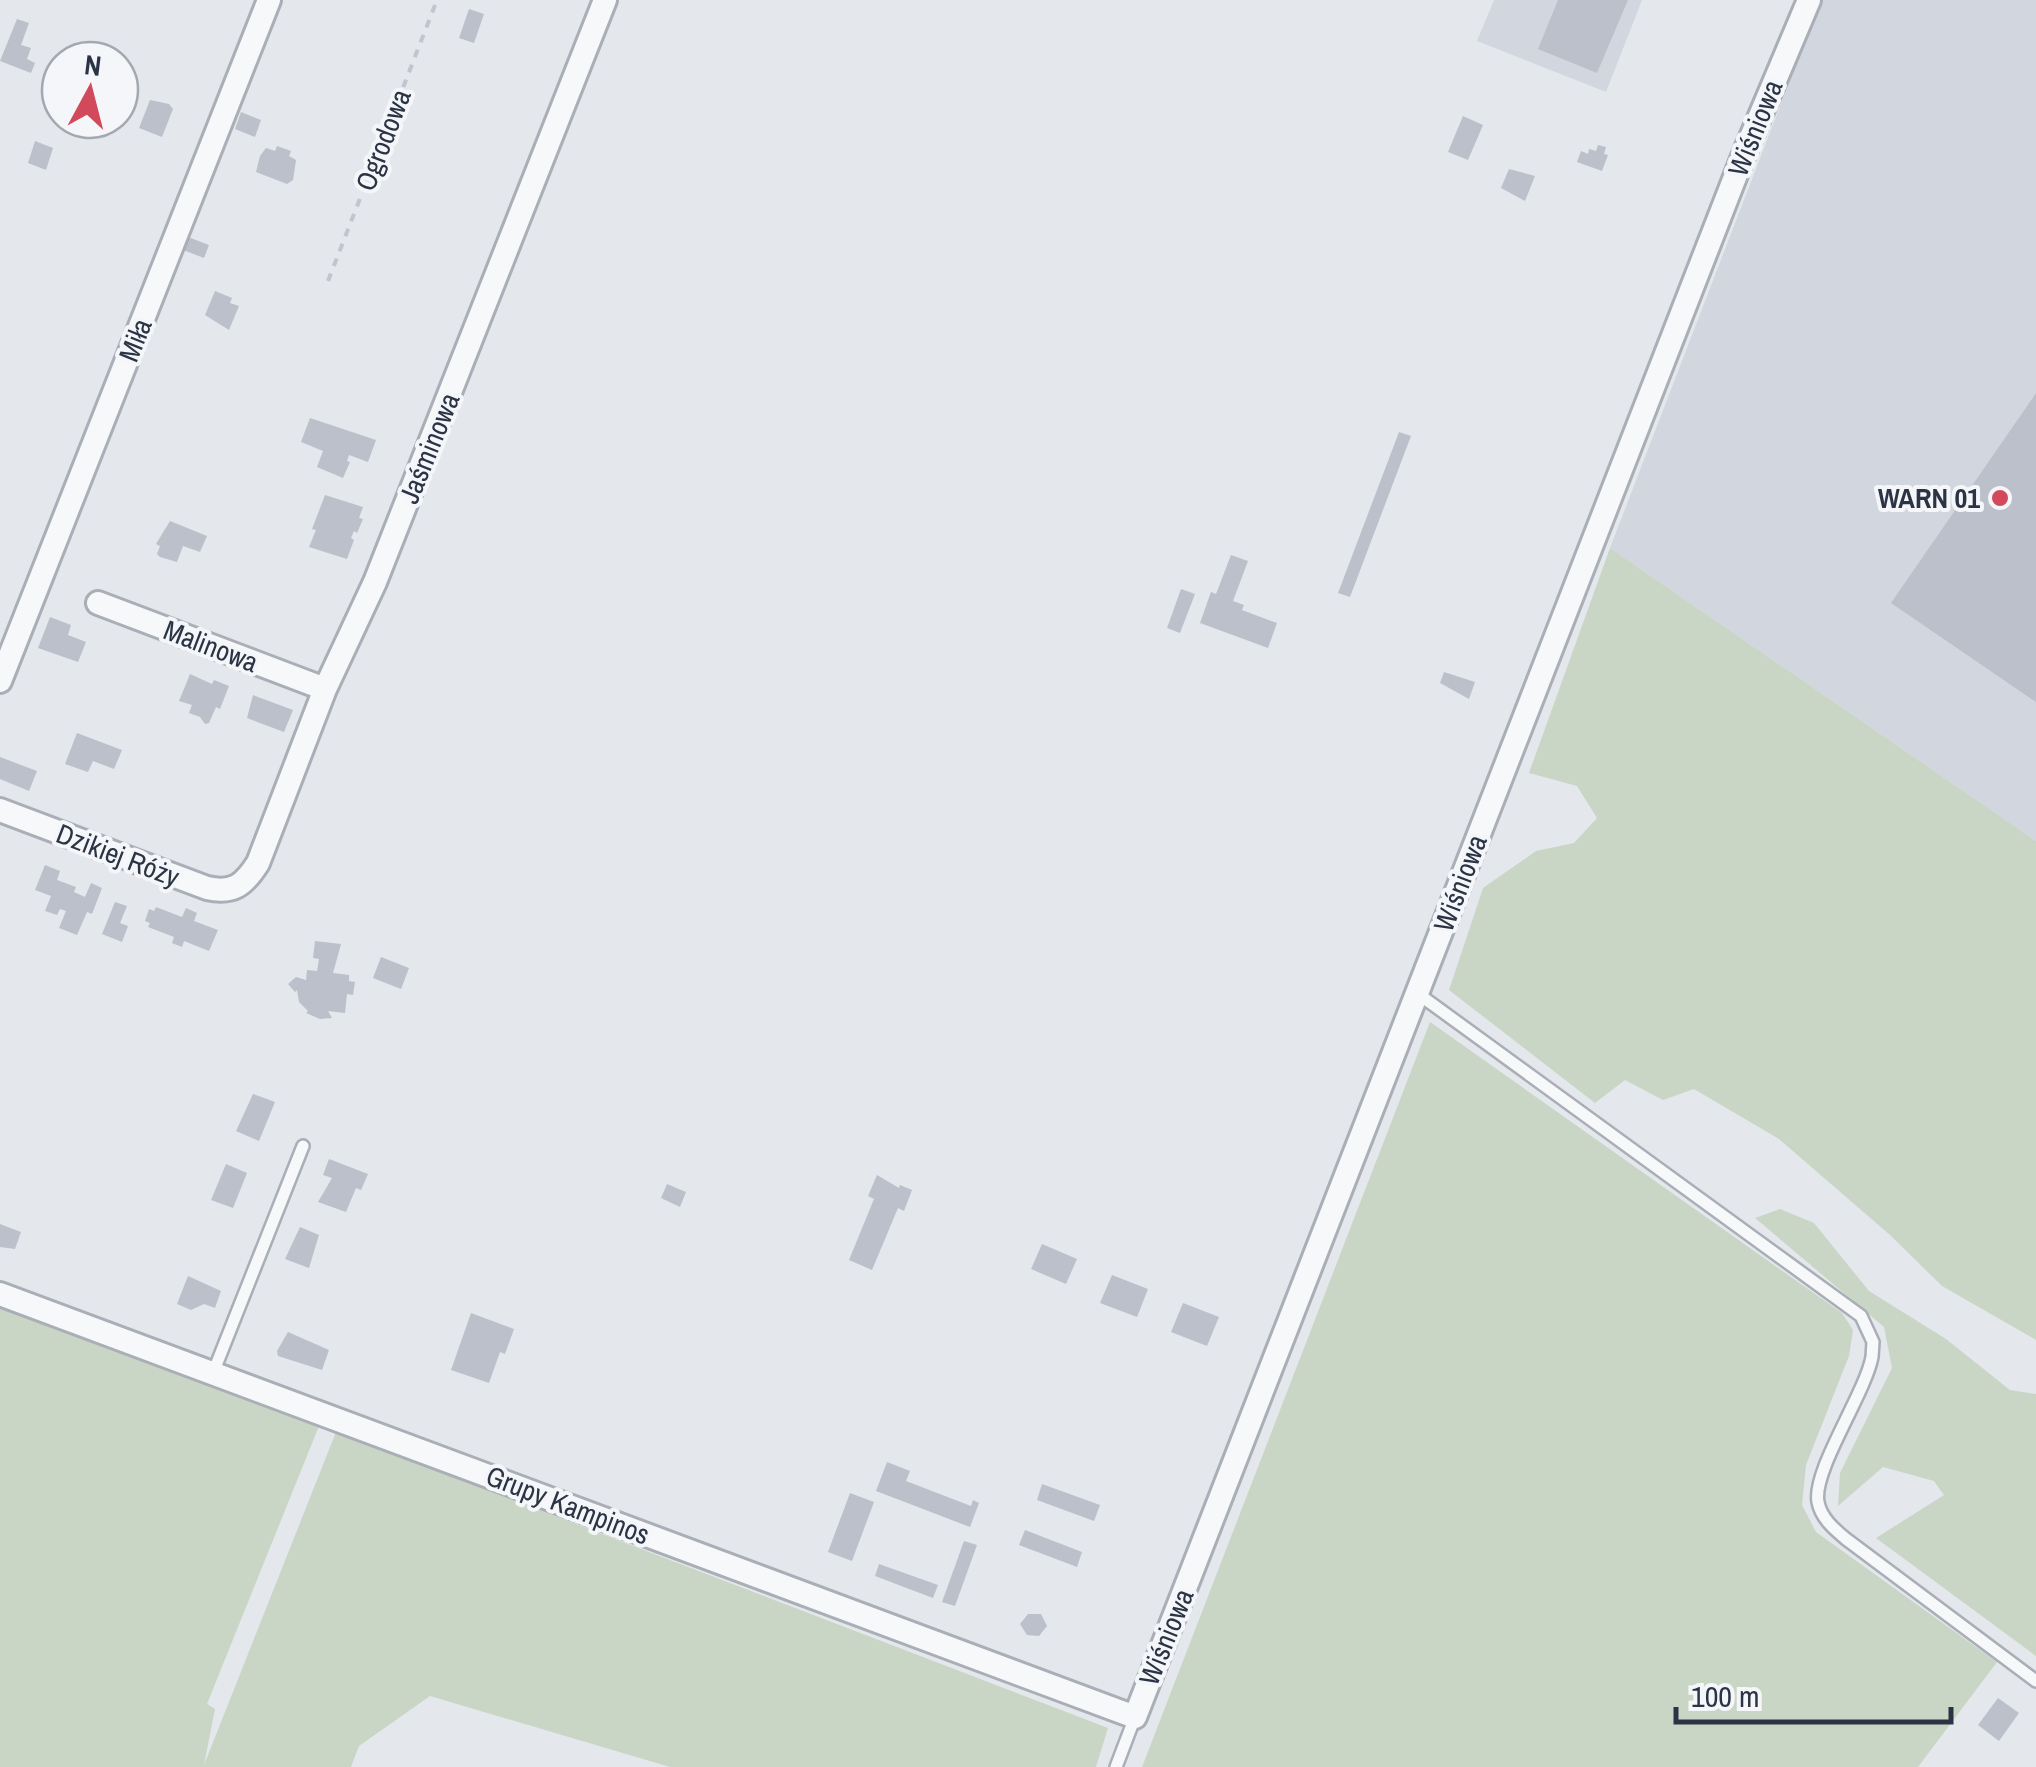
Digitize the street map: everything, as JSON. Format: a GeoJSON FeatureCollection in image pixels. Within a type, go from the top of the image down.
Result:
{"type":"FeatureCollection","features":[{"type":"Feature","properties":{"kind":"street","name":"Miła"},"geometry":{"type":"LineString","coordinates":[[0,681],[269,0]]}},
{"type":"Feature","properties":{"kind":"street","name":"Jaśminowa"},"geometry":{"type":"LineString","coordinates":[[238,888],[258,863],[325,688],[376,582],[604,0]]}},
{"type":"Feature","properties":{"kind":"street","name":"Wiśniowa"},"geometry":{"type":"LineString","coordinates":[[1135,1717],[1808,0]]}},
{"type":"Feature","properties":{"kind":"street","name":"Malinowa"},"geometry":{"type":"LineString","coordinates":[[98,603],[325,688]]}},
{"type":"Feature","properties":{"kind":"street","name":"Dzikiej Róży"},"geometry":{"type":"LineString","coordinates":[[0,810],[207,888],[222,892],[238,888]]}},
{"type":"Feature","properties":{"kind":"street","name":"Grupy Kampinos"},"geometry":{"type":"LineString","coordinates":[[0,1294],[1135,1717]]}},
{"type":"Feature","properties":{"kind":"lane"},"geometry":{"type":"LineString","coordinates":[[1416,993],[1861,1316],[1873,1342],[1872,1356],[1821,1480],[1818,1503],[1822,1514],[1846,1539],[2036,1680]]}},
{"type":"Feature","properties":{"kind":"lane"},"geometry":{"type":"LineString","coordinates":[[213,1373],[303,1146]]}},
{"type":"Feature","properties":{"kind":"lane","name":"Wiśniowa"},"geometry":{"type":"LineString","coordinates":[[1116,1767],[1135,1717]]}},
{"type":"Feature","properties":{"kind":"path","name":"Ogrodowa"},"geometry":{"type":"LineString","coordinates":[[328,281],[437,0]]}},
{"type":"Feature","properties":{"kind":"shaded area"},"geometry":{"type":"Polygon","coordinates":[[[1494,0],[1642,0],[1606,92],[1477,41],[1494,0]]]}},
{"type":"Feature","properties":{"kind":"shaded area"},"geometry":{"type":"Polygon","coordinates":[[[1821,0],[2036,0],[2036,841],[1610,548],[1821,0]]]}},
{"type":"Feature","properties":{"kind":"green space"},"geometry":{"type":"Polygon","coordinates":[[[1610,548],[2036,841],[2036,1340],[1942,1286],[1890,1235],[1779,1139],[1694,1089],[1663,1100],[1625,1080],[1595,1103],[1449,990],[1483,888],[1536,851],[1574,843],[1597,818],[1577,786],[1529,773],[1610,548]]]}},
{"type":"Feature","properties":{"kind":"green space"},"geometry":{"type":"Polygon","coordinates":[[[1430,1022],[1842,1313],[1853,1330],[1849,1356],[1806,1465],[1802,1505],[1816,1532],[1997,1662],[1918,1767],[1142,1767],[1430,1022]]]}},
{"type":"Feature","properties":{"kind":"green space"},"geometry":{"type":"Polygon","coordinates":[[[1780,1209],[1814,1223],[1869,1291],[1946,1339],[2010,1390],[2036,1394],[2036,1656],[1876,1538],[1944,1495],[1934,1481],[1883,1467],[1838,1506],[1840,1473],[1892,1368],[1884,1327],[1755,1218],[1780,1209]]]}},
{"type":"Feature","properties":{"kind":"green space"},"geometry":{"type":"Polygon","coordinates":[[[0,1303],[319,1426],[207,1704],[215,1709],[204,1765],[336,1432],[1108,1728],[1096,1767],[670,1767],[430,1696],[359,1746],[351,1767],[0,1767],[0,1303]]]}},
{"type":"Feature","properties":{"kind":"building"},"geometry":{"type":"Polygon","coordinates":[[[1558,0],[1628,0],[1597,73],[1538,49],[1558,0]]]}},
{"type":"Feature","properties":{"kind":"building"},"geometry":{"type":"Polygon","coordinates":[[[469,9],[484,14],[474,43],[459,38],[469,9]]]}},
{"type":"Feature","properties":{"kind":"building"},"geometry":{"type":"Polygon","coordinates":[[[17,19],[29,23],[21,45],[31,48],[27,59],[35,63],[31,73],[0,61],[17,19]]]}},
{"type":"Feature","properties":{"kind":"building"},"geometry":{"type":"Polygon","coordinates":[[[150,100],[169,104],[173,109],[162,137],[140,125],[150,100]]]}},
{"type":"Feature","properties":{"kind":"building"},"geometry":{"type":"Polygon","coordinates":[[[241,112],[261,120],[255,137],[235,129],[241,112]]]}},
{"type":"Feature","properties":{"kind":"building"},"geometry":{"type":"Polygon","coordinates":[[[1463,116],[1483,125],[1468,160],[1448,152],[1463,116]]]}},
{"type":"Feature","properties":{"kind":"building"},"geometry":{"type":"Polygon","coordinates":[[[35,141],[53,148],[46,170],[28,163],[35,141]]]}},
{"type":"Feature","properties":{"kind":"building"},"geometry":{"type":"Polygon","coordinates":[[[1598,145],[1606,147],[1604,154],[1608,155],[1602,171],[1577,162],[1581,151],[1588,154],[1589,149],[1596,151],[1598,145]]]}},
{"type":"Feature","properties":{"kind":"building"},"geometry":{"type":"Polygon","coordinates":[[[277,146],[291,151],[289,156],[296,160],[293,180],[287,184],[256,172],[266,148],[275,151],[277,146]]]}},
{"type":"Feature","properties":{"kind":"building"},"geometry":{"type":"Polygon","coordinates":[[[1509,169],[1535,176],[1525,201],[1501,188],[1509,169]]]}},
{"type":"Feature","properties":{"kind":"building"},"geometry":{"type":"Polygon","coordinates":[[[188,237],[209,245],[204,258],[183,250],[188,237]]]}},
{"type":"Feature","properties":{"kind":"building"},"geometry":{"type":"Polygon","coordinates":[[[215,291],[232,298],[230,303],[239,306],[229,330],[205,315],[215,291]]]}},
{"type":"Feature","properties":{"kind":"building","name":"WARN 01"},"geometry":{"type":"Polygon","coordinates":[[[2036,393],[2036,702],[1891,603],[2036,393]]]}},
{"type":"Feature","properties":{"kind":"building"},"geometry":{"type":"Polygon","coordinates":[[[310,418],[376,440],[368,462],[349,455],[343,478],[317,467],[323,451],[301,442],[310,418]]]}},
{"type":"Feature","properties":{"kind":"building"},"geometry":{"type":"Polygon","coordinates":[[[1399,432],[1411,436],[1350,597],[1338,593],[1399,432]]]}},
{"type":"Feature","properties":{"kind":"building"},"geometry":{"type":"Polygon","coordinates":[[[325,495],[363,507],[359,518],[363,519],[351,538],[354,540],[347,559],[309,547],[325,495]]]}},
{"type":"Feature","properties":{"kind":"building"},"geometry":{"type":"Polygon","coordinates":[[[170,521],[207,536],[200,552],[183,546],[177,562],[157,554],[160,546],[156,544],[170,521]]]}},
{"type":"Feature","properties":{"kind":"building"},"geometry":{"type":"Polygon","coordinates":[[[1231,555],[1248,561],[1233,601],[1244,605],[1242,610],[1277,623],[1268,648],[1200,623],[1231,555]]]}},
{"type":"Feature","properties":{"kind":"building"},"geometry":{"type":"Polygon","coordinates":[[[1181,589],[1195,594],[1180,633],[1167,628],[1181,589]]]}},
{"type":"Feature","properties":{"kind":"building"},"geometry":{"type":"Polygon","coordinates":[[[50,617],[71,625],[68,635],[86,642],[78,662],[38,648],[50,617]]]}},
{"type":"Feature","properties":{"kind":"building"},"geometry":{"type":"Polygon","coordinates":[[[1444,672],[1475,682],[1469,699],[1440,683],[1444,672]]]}},
{"type":"Feature","properties":{"kind":"building"},"geometry":{"type":"Polygon","coordinates":[[[190,674],[212,684],[214,680],[229,686],[220,709],[216,707],[209,723],[189,713],[192,705],[179,701],[190,674]]]}},
{"type":"Feature","properties":{"kind":"building"},"geometry":{"type":"Polygon","coordinates":[[[253,695],[293,710],[284,732],[247,718],[253,695]]]}},
{"type":"Feature","properties":{"kind":"building"},"geometry":{"type":"Polygon","coordinates":[[[77,733],[122,750],[114,769],[93,761],[88,772],[65,764],[77,733]]]}},
{"type":"Feature","properties":{"kind":"building"},"geometry":{"type":"Polygon","coordinates":[[[0,757],[37,771],[29,791],[0,779],[0,757]]]}},
{"type":"Feature","properties":{"kind":"building"},"geometry":{"type":"Polygon","coordinates":[[[45,865],[60,871],[57,880],[76,887],[74,892],[85,897],[91,883],[102,888],[92,914],[87,912],[77,935],[59,928],[66,911],[60,909],[57,915],[45,911],[51,896],[35,890],[45,865]]]}},
{"type":"Feature","properties":{"kind":"building"},"geometry":{"type":"Polygon","coordinates":[[[115,902],[127,906],[120,923],[128,926],[122,942],[102,934],[115,902]]]}},
{"type":"Feature","properties":{"kind":"building"},"geometry":{"type":"Polygon","coordinates":[[[156,907],[182,917],[186,908],[197,913],[194,921],[218,930],[209,951],[184,941],[182,947],[172,943],[174,937],[148,927],[150,923],[145,921],[149,909],[154,911],[156,907]]]}},
{"type":"Feature","properties":{"kind":"building"},"geometry":{"type":"Polygon","coordinates":[[[315,941],[341,944],[333,973],[349,975],[349,981],[355,982],[353,995],[347,994],[345,1013],[328,1011],[332,1018],[320,1019],[306,1013],[297,990],[288,984],[296,977],[306,980],[307,970],[317,971],[319,959],[313,958],[315,941]]]}},
{"type":"Feature","properties":{"kind":"building"},"geometry":{"type":"Polygon","coordinates":[[[381,957],[409,968],[401,989],[373,978],[381,957]]]}},
{"type":"Feature","properties":{"kind":"building"},"geometry":{"type":"Polygon","coordinates":[[[253,1094],[275,1102],[259,1141],[236,1131],[253,1094]]]}},
{"type":"Feature","properties":{"kind":"building"},"geometry":{"type":"Polygon","coordinates":[[[329,1159],[368,1174],[361,1190],[356,1188],[346,1212],[318,1202],[332,1178],[323,1175],[329,1159]]]}},
{"type":"Feature","properties":{"kind":"building"},"geometry":{"type":"Polygon","coordinates":[[[226,1164],[247,1173],[233,1208],[211,1200],[226,1164]]]}},
{"type":"Feature","properties":{"kind":"building"},"geometry":{"type":"Polygon","coordinates":[[[877,1175],[899,1188],[900,1185],[912,1190],[904,1211],[898,1208],[872,1270],[849,1260],[874,1199],[868,1196],[877,1175]]]}},
{"type":"Feature","properties":{"kind":"building"},"geometry":{"type":"Polygon","coordinates":[[[667,1184],[686,1192],[680,1207],[661,1198],[667,1184]]]}},
{"type":"Feature","properties":{"kind":"building"},"geometry":{"type":"Polygon","coordinates":[[[0,1224],[21,1232],[15,1249],[0,1247],[0,1224]]]}},
{"type":"Feature","properties":{"kind":"building"},"geometry":{"type":"Polygon","coordinates":[[[300,1227],[319,1235],[309,1268],[285,1259],[300,1227]]]}},
{"type":"Feature","properties":{"kind":"building"},"geometry":{"type":"Polygon","coordinates":[[[1042,1244],[1077,1259],[1066,1284],[1031,1269],[1042,1244]]]}},
{"type":"Feature","properties":{"kind":"building"},"geometry":{"type":"Polygon","coordinates":[[[1112,1275],[1148,1289],[1137,1317],[1100,1303],[1112,1275]]]}},
{"type":"Feature","properties":{"kind":"building"},"geometry":{"type":"Polygon","coordinates":[[[188,1276],[221,1291],[215,1308],[204,1304],[191,1310],[177,1304],[188,1276]]]}},
{"type":"Feature","properties":{"kind":"building"},"geometry":{"type":"Polygon","coordinates":[[[1183,1303],[1219,1317],[1207,1346],[1171,1332],[1183,1303]]]}},
{"type":"Feature","properties":{"kind":"building"},"geometry":{"type":"Polygon","coordinates":[[[471,1313],[514,1329],[505,1354],[500,1352],[489,1383],[451,1370],[471,1313]]]}},
{"type":"Feature","properties":{"kind":"building"},"geometry":{"type":"Polygon","coordinates":[[[288,1332],[329,1350],[322,1370],[278,1356],[288,1332]]]}},
{"type":"Feature","properties":{"kind":"building"},"geometry":{"type":"Polygon","coordinates":[[[887,1462],[910,1471],[906,1481],[971,1506],[973,1500],[979,1503],[970,1527],[876,1491],[887,1462]]]}},
{"type":"Feature","properties":{"kind":"building"},"geometry":{"type":"Polygon","coordinates":[[[1042,1484],[1100,1505],[1094,1521],[1037,1500],[1042,1484]]]}},
{"type":"Feature","properties":{"kind":"building"},"geometry":{"type":"Polygon","coordinates":[[[850,1493],[874,1502],[852,1561],[828,1552],[850,1493]]]}},
{"type":"Feature","properties":{"kind":"building"},"geometry":{"type":"Polygon","coordinates":[[[1025,1530],[1082,1552],[1077,1567],[1019,1545],[1025,1530]]]}},
{"type":"Feature","properties":{"kind":"building"},"geometry":{"type":"Polygon","coordinates":[[[964,1541],[977,1545],[955,1606],[942,1602],[964,1541]]]}},
{"type":"Feature","properties":{"kind":"building"},"geometry":{"type":"Polygon","coordinates":[[[879,1564],[938,1585],[933,1598],[875,1576],[879,1564]]]}},
{"type":"Feature","properties":{"kind":"building"},"geometry":{"type":"Polygon","coordinates":[[[1028,1614],[1041,1614],[1047,1626],[1039,1636],[1027,1635],[1020,1624],[1028,1614]]]}},
{"type":"Feature","properties":{"kind":"building"},"geometry":{"type":"Polygon","coordinates":[[[1998,1698],[2019,1713],[1999,1741],[1978,1725],[1998,1698]]]}},
{"type":"Feature","properties":{"kind":"place","name":"WARN 01"},"geometry":{"type":"Point","coordinates":[2000,498]}}]}
